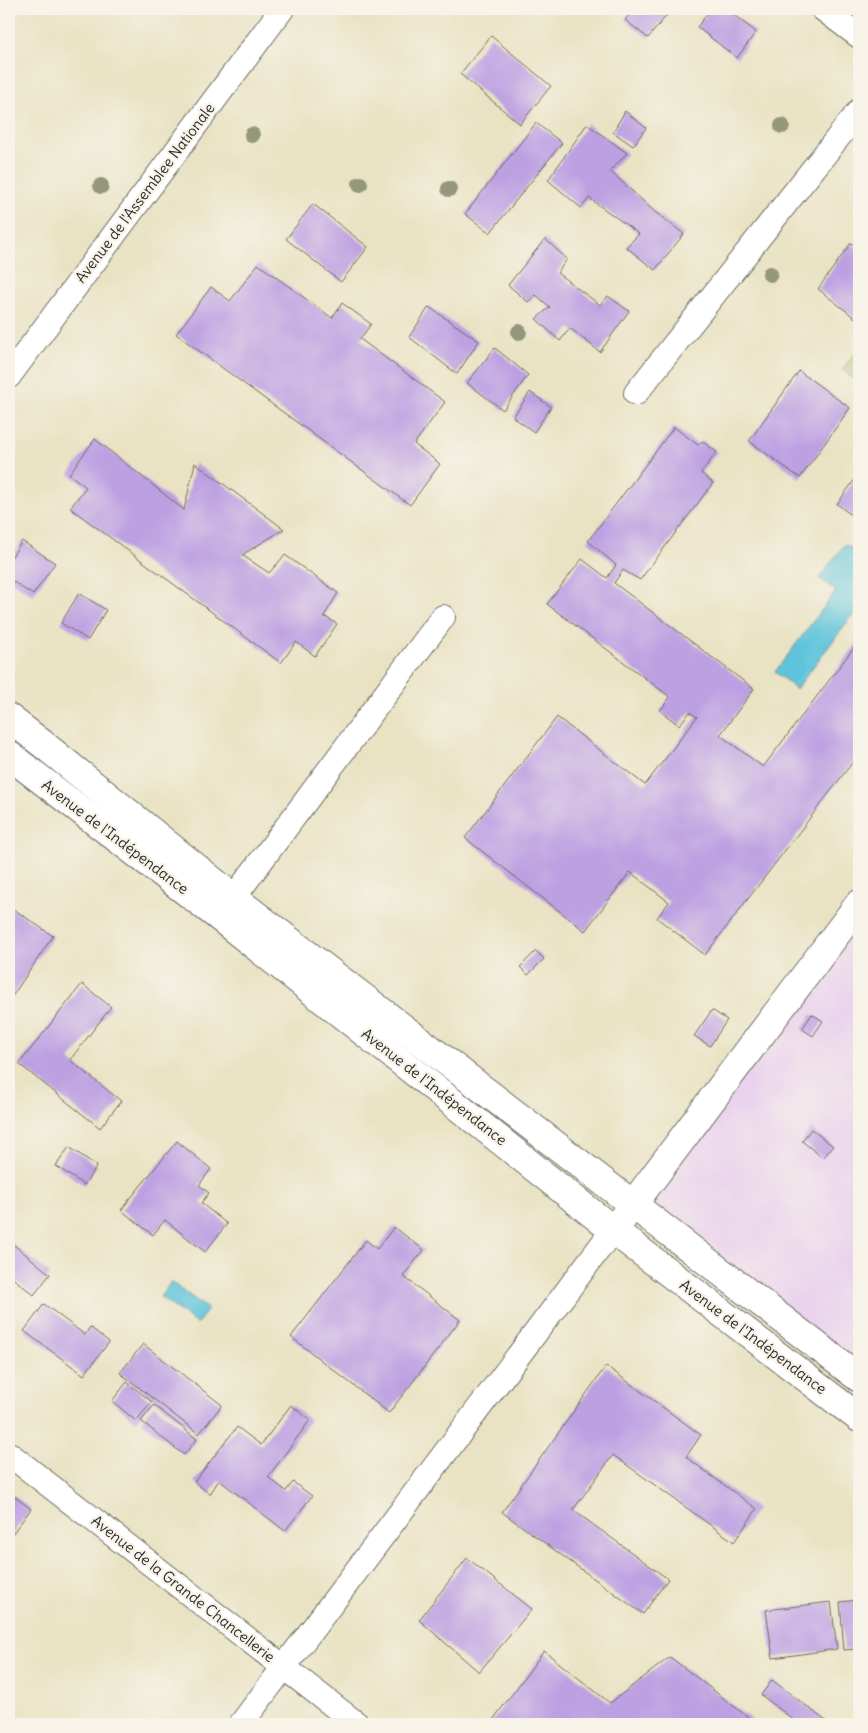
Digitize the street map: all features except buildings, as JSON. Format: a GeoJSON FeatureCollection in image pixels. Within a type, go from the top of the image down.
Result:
{"type":"FeatureCollection","features":[{"type":"Feature","properties":{"kind":"main road","name":"Avenue de l'Indépendance"},"geometry":{"type":"LineString","coordinates":[[9,718],[44,745],[227,908],[613,1230],[859,1418]]}},
{"type":"Feature","properties":{"kind":"main road"},"geometry":{"type":"LineString","coordinates":[[17,762],[44,745]]}},
{"type":"Feature","properties":{"kind":"main road","name":"Avenue de l'Indépendance"},"geometry":{"type":"LineString","coordinates":[[17,762],[227,908],[633,1205],[859,1378]]}},
{"type":"Feature","properties":{"kind":"main road"},"geometry":{"type":"LineString","coordinates":[[613,1230],[859,904]]}},
{"type":"Feature","properties":{"kind":"street","name":"Avenue de l'Assemblee Nationale"},"geometry":{"type":"LineString","coordinates":[[9,376],[282,9]]}},
{"type":"Feature","properties":{"kind":"street"},"geometry":{"type":"LineString","coordinates":[[823,9],[859,36]]}},
{"type":"Feature","properties":{"kind":"street"},"geometry":{"type":"LineString","coordinates":[[636,393],[859,111]]}},
{"type":"Feature","properties":{"kind":"street"},"geometry":{"type":"LineString","coordinates":[[227,908],[443,617]]}},
{"type":"Feature","properties":{"kind":"street"},"geometry":{"type":"LineString","coordinates":[[241,1724],[613,1230]]}},
{"type":"Feature","properties":{"kind":"street","name":"Avenue de la Grande Chancellerie"},"geometry":{"type":"LineString","coordinates":[[9,1454],[356,1724]]}},
{"type":"Feature","properties":{"kind":"shaded area"},"geometry":{"type":"Polygon","coordinates":[[[859,904],[859,1378],[633,1205],[859,904]]]}},
{"type":"Feature","properties":{"kind":"green space"},"geometry":{"type":"Polygon","coordinates":[[[859,348],[859,383],[842,370],[859,348]]]}},
{"type":"Feature","properties":{"kind":"water"},"geometry":{"type":"Polygon","coordinates":[[[845,544],[859,554],[859,607],[796,689],[775,672],[836,591],[819,578],[845,544]]]}},
{"type":"Feature","properties":{"kind":"water"},"geometry":{"type":"Polygon","coordinates":[[[171,1282],[208,1309],[197,1324],[160,1297],[171,1282]]]}}]}
